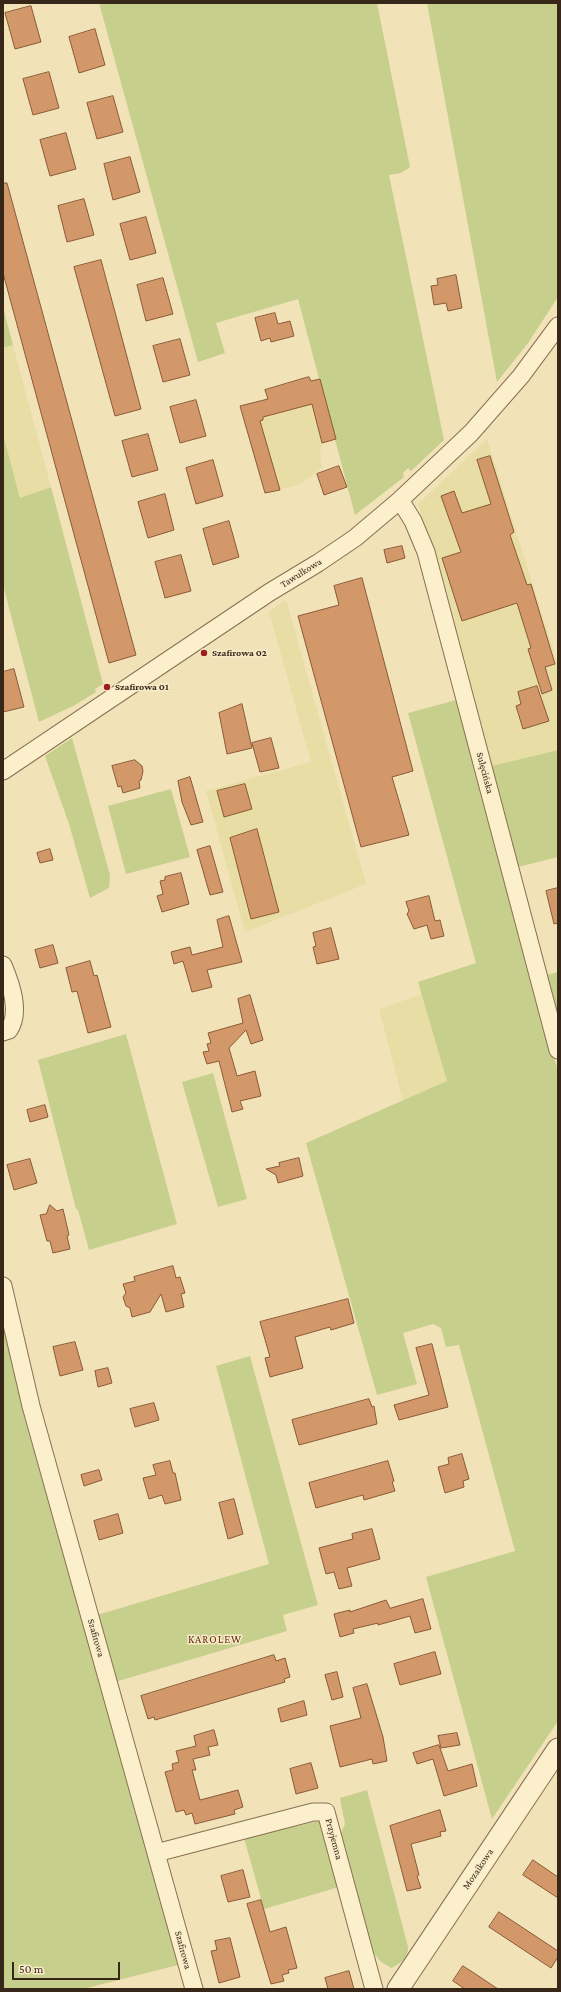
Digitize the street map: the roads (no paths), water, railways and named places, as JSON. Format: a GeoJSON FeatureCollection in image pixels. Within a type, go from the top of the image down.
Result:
{"type":"FeatureCollection","features":[{"type":"Feature","properties":{"kind":"street","name":"Tawułkowa"},"geometry":{"type":"LineString","coordinates":[[3,771],[270,592],[355,538],[400,500],[471,433],[521,376],[558,326]]}},
{"type":"Feature","properties":{"kind":"street","name":"Sulęcińska"},"geometry":{"type":"LineString","coordinates":[[400,500],[414,521],[426,552],[558,1050]]}},
{"type":"Feature","properties":{"kind":"street"},"geometry":{"type":"LineString","coordinates":[[3,965],[13,999],[14,1020],[9,1030],[3,1032]]}},
{"type":"Feature","properties":{"kind":"street","name":"Szafirowa"},"geometry":{"type":"LineString","coordinates":[[3,1286],[31,1406],[194,1989]]}},
{"type":"Feature","properties":{"kind":"street","name":"Mozaikowa"},"geometry":{"type":"LineString","coordinates":[[398,1989],[558,1750]]}},
{"type":"Feature","properties":{"kind":"street","name":"Przyjemna"},"geometry":{"type":"LineString","coordinates":[[156,1854],[313,1812],[326,1812],[374,1989]]}},
{"type":"Feature","properties":{"kind":"place","name":"Szafirowa 02"},"geometry":{"type":"Point","coordinates":[204,653]}},
{"type":"Feature","properties":{"kind":"place","name":"Szafirowa 01"},"geometry":{"type":"Point","coordinates":[107,687]}},
{"type":"Feature","properties":{"kind":"district","name":"KAROLEW"},"geometry":{"type":"Point","coordinates":[215,1640]}}]}
